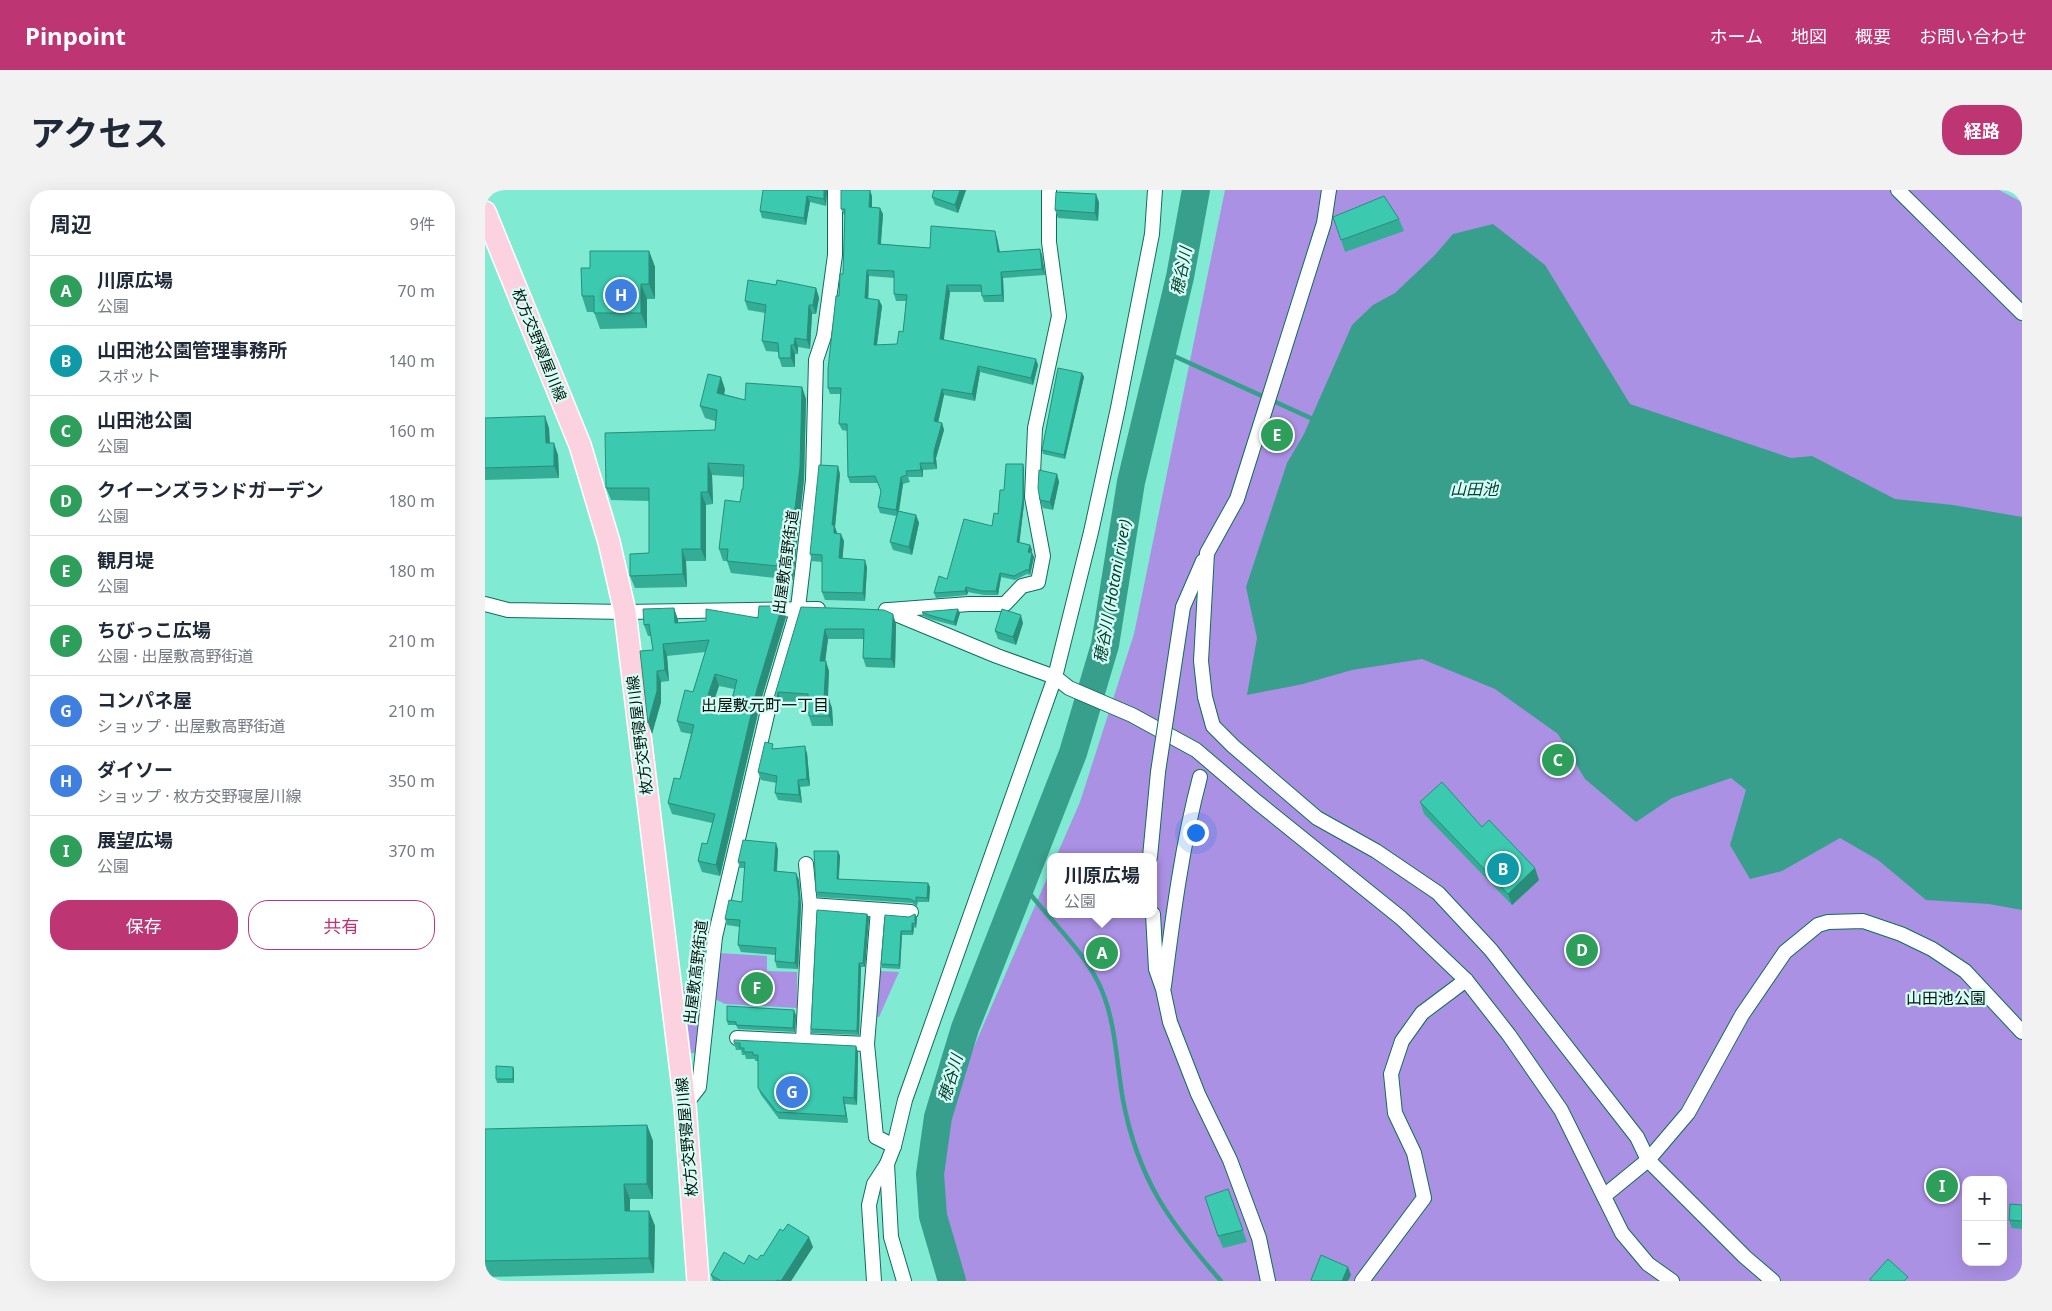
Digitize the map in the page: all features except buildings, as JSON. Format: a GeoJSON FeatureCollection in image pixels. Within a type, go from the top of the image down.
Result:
{"type":"FeatureCollection","features":[{"type":"Feature","properties":{"kind":"main road","name":"枚方交野寝屋川線"},"geometry":{"type":"LineString","coordinates":[[485,212],[580,445],[609,542],[625,612],[685,1106],[698,1281]]}},
{"type":"Feature","properties":{"kind":"street","name":"出屋敷高野街道"},"geometry":{"type":"LineString","coordinates":[[685,1106],[699,1087],[715,937],[770,702],[798,608],[813,480],[815,360],[824,336],[835,255],[835,190]]}},
{"type":"Feature","properties":{"kind":"street"},"geometry":{"type":"LineString","coordinates":[[868,610],[969,604],[1005,604],[1023,586],[1038,582],[1043,556],[1032,497],[1035,428],[1059,316],[1049,242],[1049,190]]}},
{"type":"Feature","properties":{"kind":"street"},"geometry":{"type":"LineString","coordinates":[[874,1281],[869,1205],[874,1184],[887,1164],[894,1146],[909,1090],[1055,677],[1119,408],[1152,234],[1155,190]]}},
{"type":"Feature","properties":{"kind":"street"},"geometry":{"type":"LineString","coordinates":[[1150,853],[1158,772],[1183,607],[1207,553],[1237,499],[1324,223],[1329,190]]}},
{"type":"Feature","properties":{"kind":"street"},"geometry":{"type":"LineString","coordinates":[[1898,190],[2022,312]]}},
{"type":"Feature","properties":{"kind":"street"},"geometry":{"type":"LineString","coordinates":[[1207,553],[1201,661],[1205,697],[1213,726],[1233,746],[1317,818],[1375,851],[1438,893],[1497,957],[1637,1137],[1648,1160],[1745,1257],[1773,1281]]}},
{"type":"Feature","properties":{"kind":"street"},"geometry":{"type":"LineString","coordinates":[[485,590],[485,604],[508,610],[625,612],[828,609]]}},
{"type":"Feature","properties":{"kind":"street"},"geometry":{"type":"LineString","coordinates":[[886,610],[997,656],[1055,677],[1069,688],[1123,712],[1196,750],[1257,802],[1401,918],[1466,980],[1509,1035],[1561,1110],[1622,1233],[1649,1264],[1672,1281]]}},
{"type":"Feature","properties":{"kind":"street"},"geometry":{"type":"LineString","coordinates":[[1163,989],[1176,896],[1191,814],[1200,777]]}},
{"type":"Feature","properties":{"kind":"street"},"geometry":{"type":"LineString","coordinates":[[803,1041],[810,906],[806,864]]}},
{"type":"Feature","properties":{"kind":"street"},"geometry":{"type":"LineString","coordinates":[[810,906],[911,912]]}},
{"type":"Feature","properties":{"kind":"street"},"geometry":{"type":"LineString","coordinates":[[878,910],[867,1044],[876,1137],[894,1146]]}},
{"type":"Feature","properties":{"kind":"street"},"geometry":{"type":"LineString","coordinates":[[1153,918],[1156,970],[1163,989],[1170,1022],[1198,1094],[1231,1160],[1259,1238],[1269,1281]]}},
{"type":"Feature","properties":{"kind":"street"},"geometry":{"type":"LineString","coordinates":[[1604,1196],[1648,1160],[1688,1113],[1742,1015],[1785,952],[1818,925],[1828,922],[1863,921],[1901,934],[1932,949],[1965,971],[2022,1032]]}},
{"type":"Feature","properties":{"kind":"street"},"geometry":{"type":"LineString","coordinates":[[1362,1281],[1424,1198],[1414,1153],[1395,1113],[1391,1074],[1402,1041],[1422,1013],[1466,980]]}},
{"type":"Feature","properties":{"kind":"street"},"geometry":{"type":"LineString","coordinates":[[737,1038],[867,1044]]}},
{"type":"Feature","properties":{"kind":"street"},"geometry":{"type":"LineString","coordinates":[[887,1164],[891,1237],[904,1281]]}},
{"type":"Feature","properties":{"kind":"shaded area","name":"山田池公園"},"geometry":{"type":"Polygon","coordinates":[[[1225,190],[1999,190],[2022,202],[2022,1281],[957,1281],[940,1212],[938,1162],[947,1109],[1047,878],[1047,918],[1157,918],[1157,853],[1058,853],[1080,802],[1134,634],[1225,190]]]}},
{"type":"Feature","properties":{"kind":"shaded area"},"geometry":{"type":"Polygon","coordinates":[[[718,953],[767,956],[767,971],[797,972],[797,1008],[725,1004],[715,999],[718,953]]]}},
{"type":"Feature","properties":{"kind":"shaded area"},"geometry":{"type":"Polygon","coordinates":[[[879,971],[899,972],[879,1017],[875,1017],[879,971]]]}},
{"type":"Feature","properties":{"kind":"shaded area"},"geometry":{"type":"Polygon","coordinates":[[[683,987],[703,997],[698,1053],[691,1053],[683,987]]]}},
{"type":"Feature","properties":{"kind":"water","name":"山田池"},"geometry":{"type":"Polygon","coordinates":[[[1493,224],[1545,265],[1630,404],[1791,458],[1812,456],[1895,499],[1953,505],[2022,517],[2022,910],[1989,904],[1926,900],[1878,860],[1840,838],[1782,871],[1750,879],[1730,845],[1746,790],[1731,778],[1672,798],[1636,822],[1585,779],[1558,734],[1495,689],[1422,659],[1352,670],[1303,684],[1247,695],[1257,638],[1246,587],[1287,463],[1304,434],[1352,325],[1373,305],[1395,293],[1434,256],[1453,234],[1493,224]]]}},
{"type":"Feature","properties":{"kind":"waterway","name":"穂谷川 (Hotani river)"},"geometry":{"type":"LineString","coordinates":[[952,1281],[933,1216],[930,1174],[938,1117],[965,1028],[1073,753],[1105,645],[1131,482],[1180,277],[1196,190]]}},
{"type":"Feature","properties":{"kind":"waterway"},"geometry":{"type":"LineString","coordinates":[[1163,351],[1315,420]]}},
{"type":"Feature","properties":{"kind":"waterway"},"geometry":{"type":"LineString","coordinates":[[1022,883],[1047,914]]}},
{"type":"Feature","properties":{"kind":"waterway"},"geometry":{"type":"LineString","coordinates":[[1051,918],[1072,943],[1090,969],[1104,996],[1115,1040],[1123,1100],[1129,1128],[1147,1176],[1171,1219],[1202,1260],[1221,1281]]}},
{"type":"Feature","properties":{"kind":"place","name":"ダイソー"},"geometry":{"type":"Point","coordinates":[621,295]}},
{"type":"Feature","properties":{"kind":"place","name":"観月堤"},"geometry":{"type":"Point","coordinates":[1277,435]}},
{"type":"Feature","properties":{"kind":"place","name":"山田池公園"},"geometry":{"type":"Point","coordinates":[1558,760]}},
{"type":"Feature","properties":{"kind":"place","name":"山田池公園管理事務所"},"geometry":{"type":"Point","coordinates":[1503,869]}},
{"type":"Feature","properties":{"kind":"place","name":"クイーンズランドガーデン"},"geometry":{"type":"Point","coordinates":[1582,950]}},
{"type":"Feature","properties":{"kind":"place","name":"川原広場"},"geometry":{"type":"Point","coordinates":[1102,953]}},
{"type":"Feature","properties":{"kind":"place","name":"ちびっこ広場"},"geometry":{"type":"Point","coordinates":[757,988]}},
{"type":"Feature","properties":{"kind":"place","name":"コンパネ屋"},"geometry":{"type":"Point","coordinates":[792,1092]}},
{"type":"Feature","properties":{"kind":"place","name":"展望広場"},"geometry":{"type":"Point","coordinates":[1942,1186]}},
{"type":"Feature","properties":{"kind":"district","name":"出屋敷元町一丁目"},"geometry":{"type":"Point","coordinates":[765,705]}},
{"type":"Feature","properties":{"kind":"district","name":"山田池公園"},"geometry":{"type":"Point","coordinates":[1946,998]}},
{"type":"Feature","properties":{"kind":"water label","name":"穂谷川"},"geometry":{"type":"Point","coordinates":[1181,271]}},
{"type":"Feature","properties":{"kind":"water label","name":"穂谷川"},"geometry":{"type":"Point","coordinates":[950,1078]}}]}
